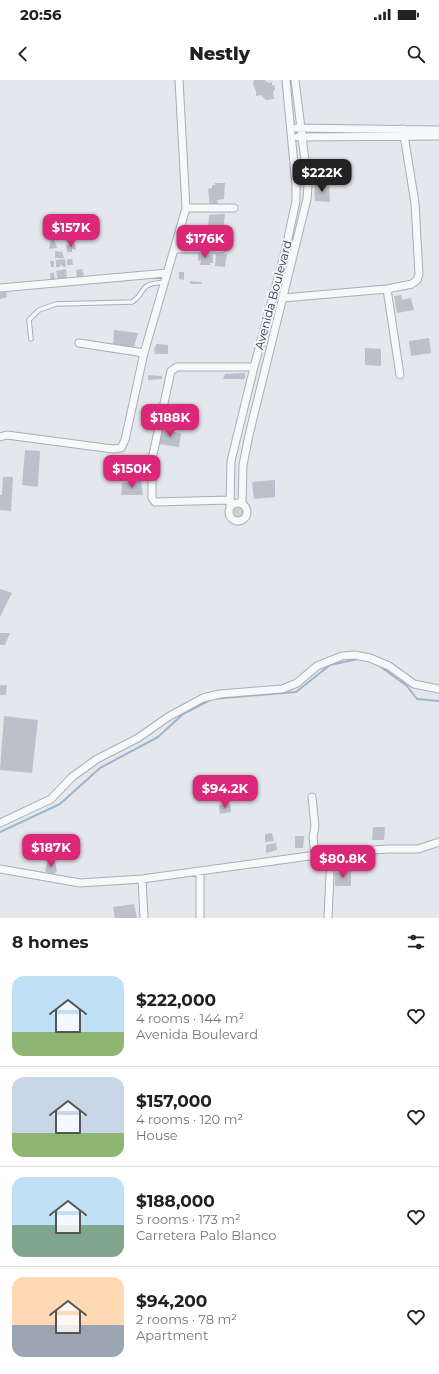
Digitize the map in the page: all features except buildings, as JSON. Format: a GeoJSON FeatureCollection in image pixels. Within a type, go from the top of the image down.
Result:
{"type":"FeatureCollection","features":[{"type":"Feature","properties":{"kind":"street"},"geometry":{"type":"LineString","coordinates":[[0,437],[7,435],[113,449],[121,448],[125,440],[144,353],[186,208],[179,80]]}},
{"type":"Feature","properties":{"kind":"street","name":"Avenida Boulevard"},"geometry":{"type":"LineString","coordinates":[[230,504],[231,461],[254,367],[285,252],[296,202],[296,185],[286,80]]}},
{"type":"Feature","properties":{"kind":"street","name":"Avenida Boulevard"},"geometry":{"type":"LineString","coordinates":[[242,504],[243,465],[249,435],[307,199],[308,184],[295,80]]}},
{"type":"Feature","properties":{"kind":"street"},"geometry":{"type":"LineString","coordinates":[[291,129],[301,128],[404,132],[439,136]]}},
{"type":"Feature","properties":{"kind":"street"},"geometry":{"type":"LineString","coordinates":[[292,138],[302,136],[439,130]]}},
{"type":"Feature","properties":{"kind":"street"},"geometry":{"type":"LineString","coordinates":[[283,298],[387,289],[412,284],[417,280],[419,274],[415,203],[404,132]]}},
{"type":"Feature","properties":{"kind":"street"},"geometry":{"type":"LineString","coordinates":[[186,208],[234,208]]}},
{"type":"Feature","properties":{"kind":"street"},"geometry":{"type":"LineString","coordinates":[[175,249],[221,249]]}},
{"type":"Feature","properties":{"kind":"street"},"geometry":{"type":"LineString","coordinates":[[0,288],[167,273]]}},
{"type":"Feature","properties":{"kind":"street"},"geometry":{"type":"LineString","coordinates":[[387,289],[400,375]]}},
{"type":"Feature","properties":{"kind":"street"},"geometry":{"type":"LineString","coordinates":[[79,343],[144,353]]}},
{"type":"Feature","properties":{"kind":"street"},"geometry":{"type":"LineString","coordinates":[[230,504],[229,513],[232,518],[240,520],[246,514],[246,509],[242,504],[155,502],[152,498],[152,459],[171,371],[173,368],[254,367]]}},
{"type":"Feature","properties":{"kind":"street"},"geometry":{"type":"LineString","coordinates":[[0,823],[51,799],[72,777],[97,759],[138,738],[168,717],[203,698],[220,694],[282,689],[297,683],[317,666],[342,656],[355,655],[370,658],[389,666],[414,684],[439,689]]}},
{"type":"Feature","properties":{"kind":"street"},"geometry":{"type":"LineString","coordinates":[[312,797],[315,826],[315,855]]}},
{"type":"Feature","properties":{"kind":"street"},"geometry":{"type":"LineString","coordinates":[[0,869],[80,883],[142,879],[332,853],[388,849],[418,849],[439,842]]}},
{"type":"Feature","properties":{"kind":"street"},"geometry":{"type":"LineString","coordinates":[[328,918],[332,853]]}},
{"type":"Feature","properties":{"kind":"street"},"geometry":{"type":"LineString","coordinates":[[200,872],[200,918]]}},
{"type":"Feature","properties":{"kind":"street"},"geometry":{"type":"LineString","coordinates":[[142,879],[144,918]]}},
{"type":"Feature","properties":{"kind":"lane"},"geometry":{"type":"LineString","coordinates":[[31,339],[29,320],[39,310],[56,304],[132,302],[138,298],[143,288],[149,284],[165,282]]}},
{"type":"Feature","properties":{"kind":"green space"},"geometry":{"type":"Polygon","coordinates":[[[238,505],[243,507],[245,512],[243,517],[238,519],[233,517],[231,512],[233,507],[238,505]]]}},
{"type":"Feature","properties":{"kind":"waterway"},"geometry":{"type":"LineString","coordinates":[[0,832],[60,804],[100,768],[158,737],[183,714],[212,699],[296,692],[330,665],[358,659]]}},
{"type":"Feature","properties":{"kind":"waterway"},"geometry":{"type":"LineString","coordinates":[[377,664],[407,686],[417,699],[439,701]]}}]}
